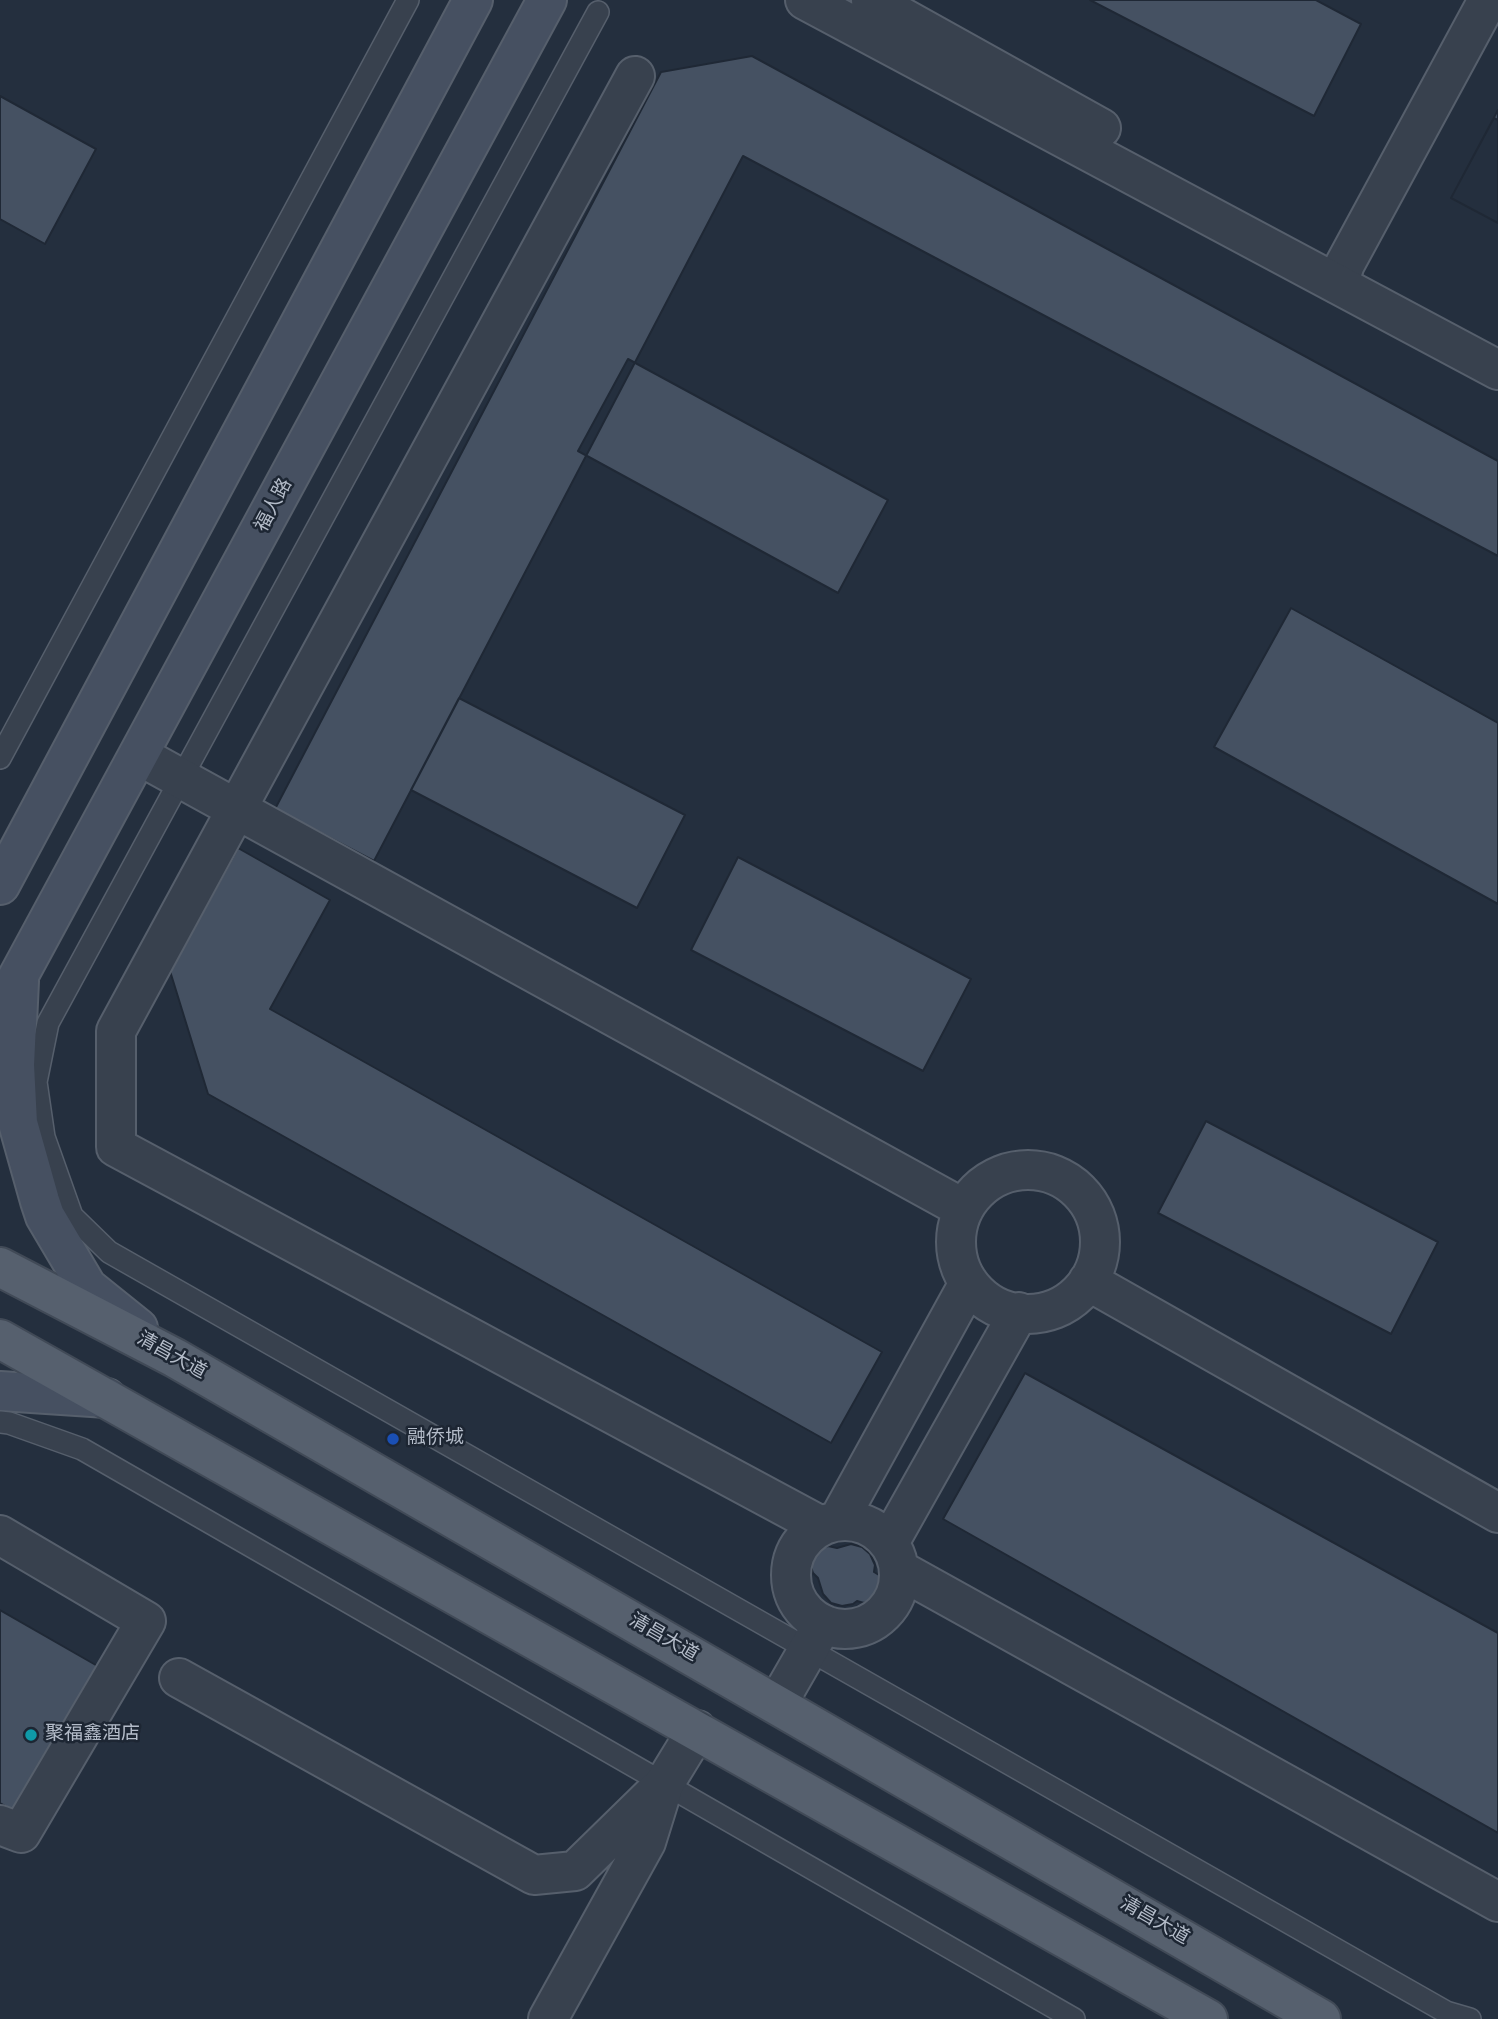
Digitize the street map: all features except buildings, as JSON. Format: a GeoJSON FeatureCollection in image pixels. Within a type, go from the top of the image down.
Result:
{"type":"FeatureCollection","features":[{"type":"Feature","properties":{"kind":"main road"},"geometry":{"type":"LineString","coordinates":[[0,885],[473,0]]}},
{"type":"Feature","properties":{"kind":"main road","name":"福人路"},"geometry":{"type":"LineString","coordinates":[[0,1010],[547,0]]}},
{"type":"Feature","properties":{"kind":"main road"},"geometry":{"type":"LineString","coordinates":[[19,976],[15,1065],[18,1124],[45,1216],[86,1287],[175,1358]]}},
{"type":"Feature","properties":{"kind":"main road","name":"清昌大道"},"geometry":{"type":"LineString","coordinates":[[0,1267],[175,1358],[1321,2019]]}},
{"type":"Feature","properties":{"kind":"main road"},"geometry":{"type":"LineString","coordinates":[[0,1339],[1208,2019]]}},
{"type":"Feature","properties":{"kind":"main road"},"geometry":{"type":"LineString","coordinates":[[0,1391],[107,1398]]}},
{"type":"Feature","properties":{"kind":"street"},"geometry":{"type":"LineString","coordinates":[[805,0],[1341,274],[1498,346]]}},
{"type":"Feature","properties":{"kind":"street"},"geometry":{"type":"LineString","coordinates":[[871,0],[1341,274],[1498,370]]}},
{"type":"Feature","properties":{"kind":"street"},"geometry":{"type":"LineString","coordinates":[[1341,274],[1488,0]]}},
{"type":"Feature","properties":{"kind":"street"},"geometry":{"type":"LineString","coordinates":[[635,76],[116,1031],[116,1147],[829,1524]]}},
{"type":"Feature","properties":{"kind":"street"},"geometry":{"type":"LineString","coordinates":[[139,756],[964,1209]]}},
{"type":"Feature","properties":{"kind":"street"},"geometry":{"type":"LineString","coordinates":[[1029,1169],[1051,1174],[1072,1184],[1087,1201],[1098,1223],[1100,1248],[1088,1281],[1079,1293],[1059,1307],[1035,1314],[1010,1312],[987,1301],[969,1283],[959,1263],[956,1241],[960,1218],[970,1198],[986,1182],[1007,1173],[1029,1169]]}},
{"type":"Feature","properties":{"kind":"street"},"geometry":{"type":"LineString","coordinates":[[1088,1281],[1498,1513]]}},
{"type":"Feature","properties":{"kind":"street"},"geometry":{"type":"LineString","coordinates":[[829,1524],[969,1283]]}},
{"type":"Feature","properties":{"kind":"street"},"geometry":{"type":"LineString","coordinates":[[815,1638],[863,1627],[879,1618],[891,1604],[898,1588],[894,1557],[1019,1312]]}},
{"type":"Feature","properties":{"kind":"street"},"geometry":{"type":"LineString","coordinates":[[777,1704],[815,1638],[811,1617],[799,1603],[792,1586],[791,1568],[796,1551],[807,1536],[829,1524],[855,1522],[872,1528],[894,1557],[1498,1902]]}},
{"type":"Feature","properties":{"kind":"street"},"geometry":{"type":"LineString","coordinates":[[0,1535],[146,1621],[21,1833],[0,1825]]}},
{"type":"Feature","properties":{"kind":"street"},"geometry":{"type":"LineString","coordinates":[[179,1678],[534,1875],[575,1871],[664,1784]]}},
{"type":"Feature","properties":{"kind":"street"},"geometry":{"type":"LineString","coordinates":[[548,2019],[646,1842],[664,1784],[697,1730]]}},
{"type":"Feature","properties":{"kind":"street"},"geometry":{"type":"LineString","coordinates":[[1129,1974],[1165,2019]]}},
{"type":"Feature","properties":{"kind":"lane"},"geometry":{"type":"LineString","coordinates":[[0,758],[408,0]]}},
{"type":"Feature","properties":{"kind":"lane"},"geometry":{"type":"LineString","coordinates":[[598,12],[48,1023],[36,1082],[44,1138],[72,1216],[109,1252],[815,1638],[1446,2012],[1470,2019]]}},
{"type":"Feature","properties":{"kind":"lane"},"geometry":{"type":"LineString","coordinates":[[0,1422],[82,1450],[1074,2019]]}},
{"type":"Feature","properties":{"kind":"place","name":"融侨城"},"geometry":{"type":"Point","coordinates":[393,1439]}},
{"type":"Feature","properties":{"kind":"place","name":"聚福鑫酒店"},"geometry":{"type":"Point","coordinates":[31,1735]}}]}
